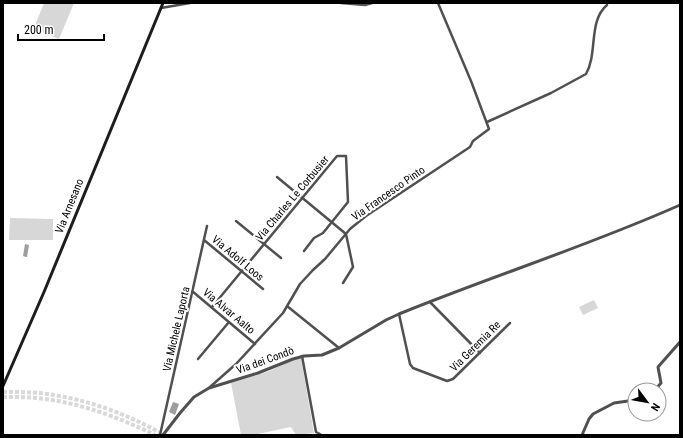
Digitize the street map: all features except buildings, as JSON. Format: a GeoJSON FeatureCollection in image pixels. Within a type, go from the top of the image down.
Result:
{"type":"FeatureCollection","features":[{"type":"Feature","properties":{"kind":"main road","name":"Via Arnesano"},"geometry":{"type":"LineString","coordinates":[[3,386],[44,292],[163,3]]}},
{"type":"Feature","properties":{"kind":"street"},"geometry":{"type":"LineString","coordinates":[[160,8],[190,3]]}},
{"type":"Feature","properties":{"kind":"street"},"geometry":{"type":"LineString","coordinates":[[341,3],[365,5],[372,3]]}},
{"type":"Feature","properties":{"kind":"street"},"geometry":{"type":"LineString","coordinates":[[438,3],[487,122],[551,93],[586,74],[593,56],[596,22],[601,9],[607,5]]}},
{"type":"Feature","properties":{"kind":"street","name":"Via Francesco Pinto"},"geometry":{"type":"LineString","coordinates":[[209,388],[236,364],[255,344],[282,313],[300,284],[325,259],[350,229],[366,216],[470,146],[473,141],[489,129],[487,122]]}},
{"type":"Feature","properties":{"kind":"street","name":"Via Charles Le Corbusier"},"geometry":{"type":"LineString","coordinates":[[212,308],[337,156],[346,156],[348,202],[323,233],[314,238],[304,251]]}},
{"type":"Feature","properties":{"kind":"street"},"geometry":{"type":"LineString","coordinates":[[277,177],[346,234],[353,267],[343,283]]}},
{"type":"Feature","properties":{"kind":"street","name":"Via dei Condò"},"geometry":{"type":"LineString","coordinates":[[161,435],[194,397],[209,388],[258,373],[302,356],[322,355],[339,348],[399,314],[609,235],[680,205]]}},
{"type":"Feature","properties":{"kind":"street"},"geometry":{"type":"LineString","coordinates":[[236,221],[281,258]]}},
{"type":"Feature","properties":{"kind":"street","name":"Via Michele Laporta"},"geometry":{"type":"LineString","coordinates":[[161,435],[207,226]]}},
{"type":"Feature","properties":{"kind":"street","name":"Via Adolf Loos"},"geometry":{"type":"LineString","coordinates":[[204,240],[263,289]]}},
{"type":"Feature","properties":{"kind":"street","name":"Via Alvar Aalto"},"geometry":{"type":"LineString","coordinates":[[192,291],[255,344]]}},
{"type":"Feature","properties":{"kind":"street"},"geometry":{"type":"LineString","coordinates":[[430,302],[480,353]]}},
{"type":"Feature","properties":{"kind":"street"},"geometry":{"type":"LineString","coordinates":[[287,306],[339,348]]}},
{"type":"Feature","properties":{"kind":"street","name":"Via Geremia Re"},"geometry":{"type":"LineString","coordinates":[[399,314],[410,364],[413,368],[450,380],[510,323]]}},
{"type":"Feature","properties":{"kind":"street"},"geometry":{"type":"LineString","coordinates":[[198,359],[229,322]]}},
{"type":"Feature","properties":{"kind":"street"},"geometry":{"type":"LineString","coordinates":[[661,382],[658,367],[680,342]]}},
{"type":"Feature","properties":{"kind":"street"},"geometry":{"type":"LineString","coordinates":[[302,356],[316,432],[320,434]]}},
{"type":"Feature","properties":{"kind":"street"},"geometry":{"type":"LineString","coordinates":[[582,435],[589,419],[593,414],[614,403],[627,401]]}},
{"type":"Feature","properties":{"kind":"shaded area"},"geometry":{"type":"Polygon","coordinates":[[[44,3],[74,3],[59,39],[34,28],[44,3]]]}},
{"type":"Feature","properties":{"kind":"shaded area"},"geometry":{"type":"Polygon","coordinates":[[[10,218],[53,219],[53,240],[9,240],[10,218]]]}},
{"type":"Feature","properties":{"kind":"shaded area"},"geometry":{"type":"Polygon","coordinates":[[[25,244],[29,245],[27,257],[23,256],[25,244]]]}},
{"type":"Feature","properties":{"kind":"shaded area"},"geometry":{"type":"Polygon","coordinates":[[[594,300],[598,308],[583,315],[579,307],[594,300]]]}},
{"type":"Feature","properties":{"kind":"shaded area"},"geometry":{"type":"Polygon","coordinates":[[[301,358],[314,433],[296,435],[291,427],[253,435],[241,435],[231,383],[267,372],[301,358]]]}},
{"type":"Feature","properties":{"kind":"shaded area"},"geometry":{"type":"Polygon","coordinates":[[[173,402],[179,404],[175,415],[169,412],[173,402]]]}},
{"type":"Feature","properties":{"kind":"tunnel"},"geometry":{"type":"LineString","coordinates":[[3,392],[26,392],[56,395],[88,403],[119,413],[164,435]]}},
{"type":"Feature","properties":{"kind":"tunnel"},"geometry":{"type":"LineString","coordinates":[[3,397],[37,398],[68,403],[112,416],[155,435]]}}]}
